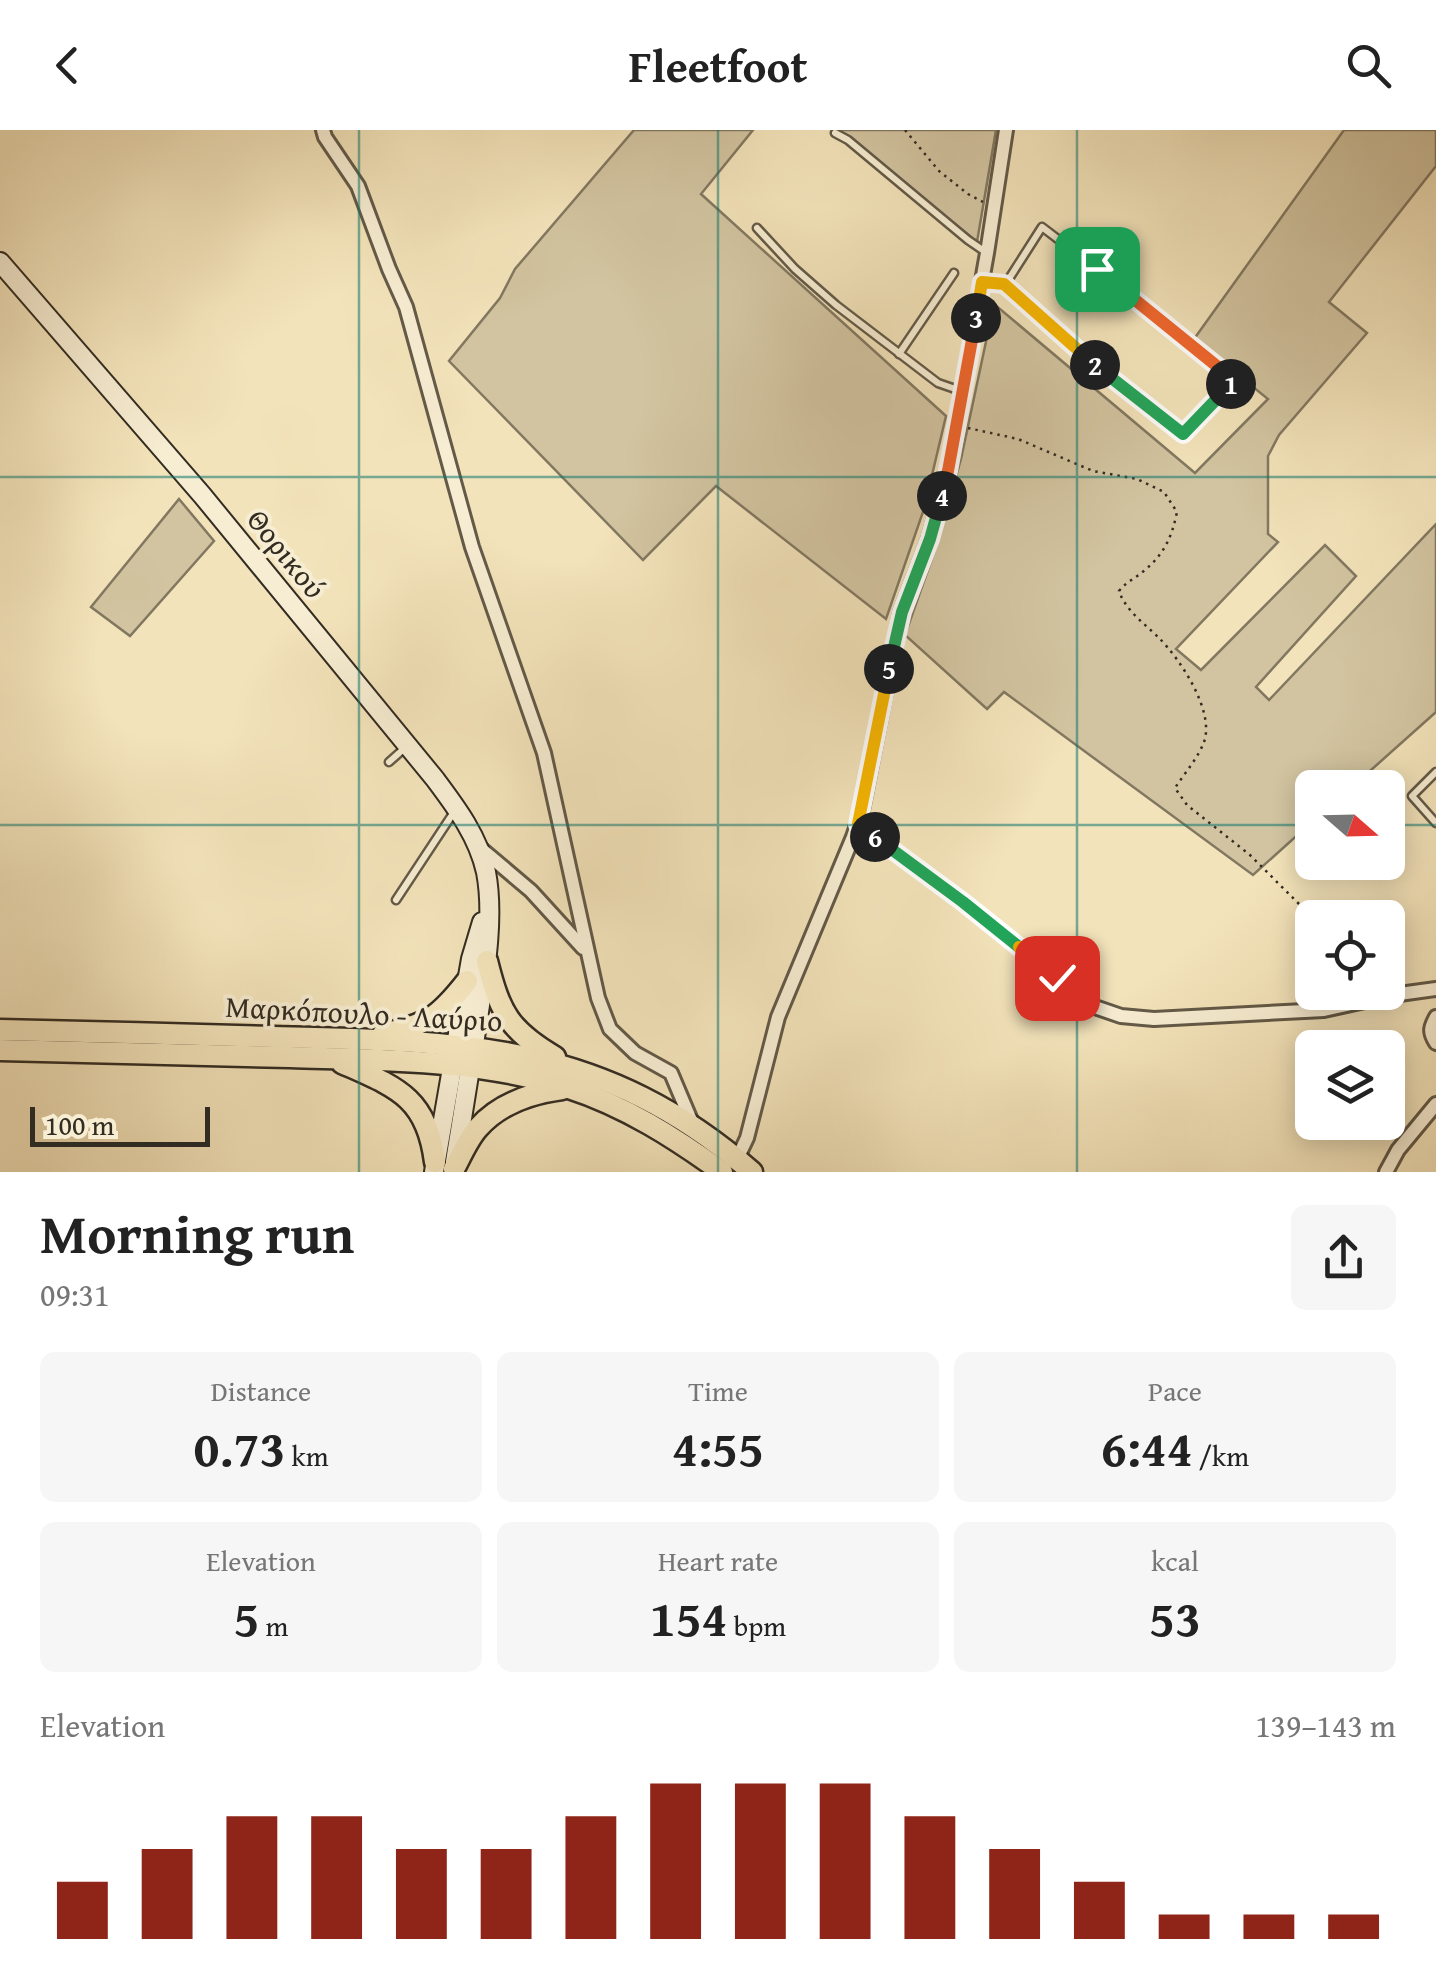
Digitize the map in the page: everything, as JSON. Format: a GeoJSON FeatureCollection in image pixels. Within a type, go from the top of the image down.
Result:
{"type":"FeatureCollection","features":[{"type":"Feature","properties":{"kind":"highway"},"geometry":{"type":"LineString","coordinates":[[331,1058],[391,1084],[409,1099],[425,1121],[444,1169],[497,1110],[572,1078],[511,1024],[496,998],[487,961]]}},
{"type":"Feature","properties":{"kind":"highway"},"geometry":{"type":"LineString","coordinates":[[363,1039],[424,1023],[448,1006],[466,981]]}},
{"type":"Feature","properties":{"kind":"highway","name":"Μαρκόπουλο - Λαύριο"},"geometry":{"type":"LineString","coordinates":[[0,1030],[363,1039],[463,1055]]}},
{"type":"Feature","properties":{"kind":"highway","name":"Μαρκόπουλο - Λαύριο"},"geometry":{"type":"LineString","coordinates":[[0,1050],[331,1058],[529,1056],[685,1145],[737,1168]]}},
{"type":"Feature","properties":{"kind":"highway","name":"Μαρκόπουλο - Λαύριο"},"geometry":{"type":"LineString","coordinates":[[572,1078],[629,1090],[693,1125],[737,1168]]}},
{"type":"Feature","properties":{"kind":"main road","name":"Θορικού"},"geometry":{"type":"LineString","coordinates":[[0,262],[202,495],[456,808],[478,846],[486,872],[488,903],[487,961],[463,1055]]}},
{"type":"Feature","properties":{"kind":"main road","name":"Θορικού"},"geometry":{"type":"LineString","coordinates":[[463,1055],[466,981],[488,903]]}},
{"type":"Feature","properties":{"kind":"main road"},"geometry":{"type":"LineString","coordinates":[[444,1169],[463,1055]]}},
{"type":"Feature","properties":{"kind":"street"},"geometry":{"type":"LineString","coordinates":[[323,130],[358,186],[406,308],[472,547],[544,752],[598,998],[610,1029],[635,1053],[671,1074],[693,1125]]}},
{"type":"Feature","properties":{"kind":"street"},"geometry":{"type":"LineString","coordinates":[[737,1168],[778,1017],[858,824],[902,612],[930,539],[948,471],[1006,130]]}},
{"type":"Feature","properties":{"kind":"street"},"geometry":{"type":"LineString","coordinates":[[858,824],[963,902],[1089,1005],[1121,1016],[1154,1019],[1324,1010],[1436,989]]}},
{"type":"Feature","properties":{"kind":"street"},"geometry":{"type":"LineString","coordinates":[[478,846],[522,882],[586,950]]}},
{"type":"Feature","properties":{"kind":"street"},"geometry":{"type":"LineString","coordinates":[[1436,1017],[1430,1034],[1436,1043]]}},
{"type":"Feature","properties":{"kind":"street"},"geometry":{"type":"LineString","coordinates":[[1386,1172],[1398,1150],[1436,1104]]}},
{"type":"Feature","properties":{"kind":"lane"},"geometry":{"type":"LineString","coordinates":[[835,133],[987,253]]}},
{"type":"Feature","properties":{"kind":"lane"},"geometry":{"type":"LineString","coordinates":[[982,282],[1004,284],[1079,352],[1183,434],[1234,380],[1042,227],[1004,284]]}},
{"type":"Feature","properties":{"kind":"lane"},"geometry":{"type":"LineString","coordinates":[[757,228],[836,306],[938,383],[962,391]]}},
{"type":"Feature","properties":{"kind":"lane"},"geometry":{"type":"LineString","coordinates":[[899,354],[954,273]]}},
{"type":"Feature","properties":{"kind":"lane"},"geometry":{"type":"LineString","coordinates":[[389,762],[408,746]]}},
{"type":"Feature","properties":{"kind":"lane"},"geometry":{"type":"LineString","coordinates":[[1436,772],[1412,796],[1436,823]]}},
{"type":"Feature","properties":{"kind":"lane"},"geometry":{"type":"LineString","coordinates":[[396,900],[456,808]]}},
{"type":"Feature","properties":{"kind":"path"},"geometry":{"type":"LineString","coordinates":[[905,130],[939,171],[993,208]]}},
{"type":"Feature","properties":{"kind":"path"},"geometry":{"type":"LineString","coordinates":[[956,426],[1018,439],[1093,472],[1138,480],[1164,492],[1177,512],[1170,542],[1119,591],[1124,604],[1167,646],[1202,705],[1207,725],[1204,743],[1175,788],[1187,804],[1250,855],[1295,901]]}},
{"type":"Feature","properties":{"kind":"shaded area"},"geometry":{"type":"Polygon","coordinates":[[[634,130],[753,130],[701,194],[946,416],[924,509],[886,619],[716,486],[643,560],[449,361],[500,298],[515,269],[634,130]]]}},
{"type":"Feature","properties":{"kind":"shaded area"},"geometry":{"type":"Polygon","coordinates":[[[839,130],[996,130],[977,242],[839,130]]]}},
{"type":"Feature","properties":{"kind":"shaded area"},"geometry":{"type":"Polygon","coordinates":[[[1344,130],[1436,130],[1436,166],[1329,302],[1367,333],[1279,435],[1268,456],[1268,534],[1278,542],[1176,649],[1201,670],[1325,545],[1356,576],[1256,687],[1269,700],[1436,524],[1436,712],[1371,770],[1295,770],[1295,837],[1253,875],[1004,692],[987,709],[905,635],[961,459],[994,304],[1195,473],[1268,399],[1194,339],[1344,130]]]}},
{"type":"Feature","properties":{"kind":"shaded area"},"geometry":{"type":"Polygon","coordinates":[[[179,499],[214,541],[130,636],[91,607],[179,499]]]}},
{"type":"Feature","properties":{"kind":"route"},"geometry":{"type":"LineString","coordinates":[[1057,978],[858,824],[902,612],[930,539],[948,471],[982,282],[1004,284],[1079,352],[1183,434],[1234,380],[1097,269]]}}]}
